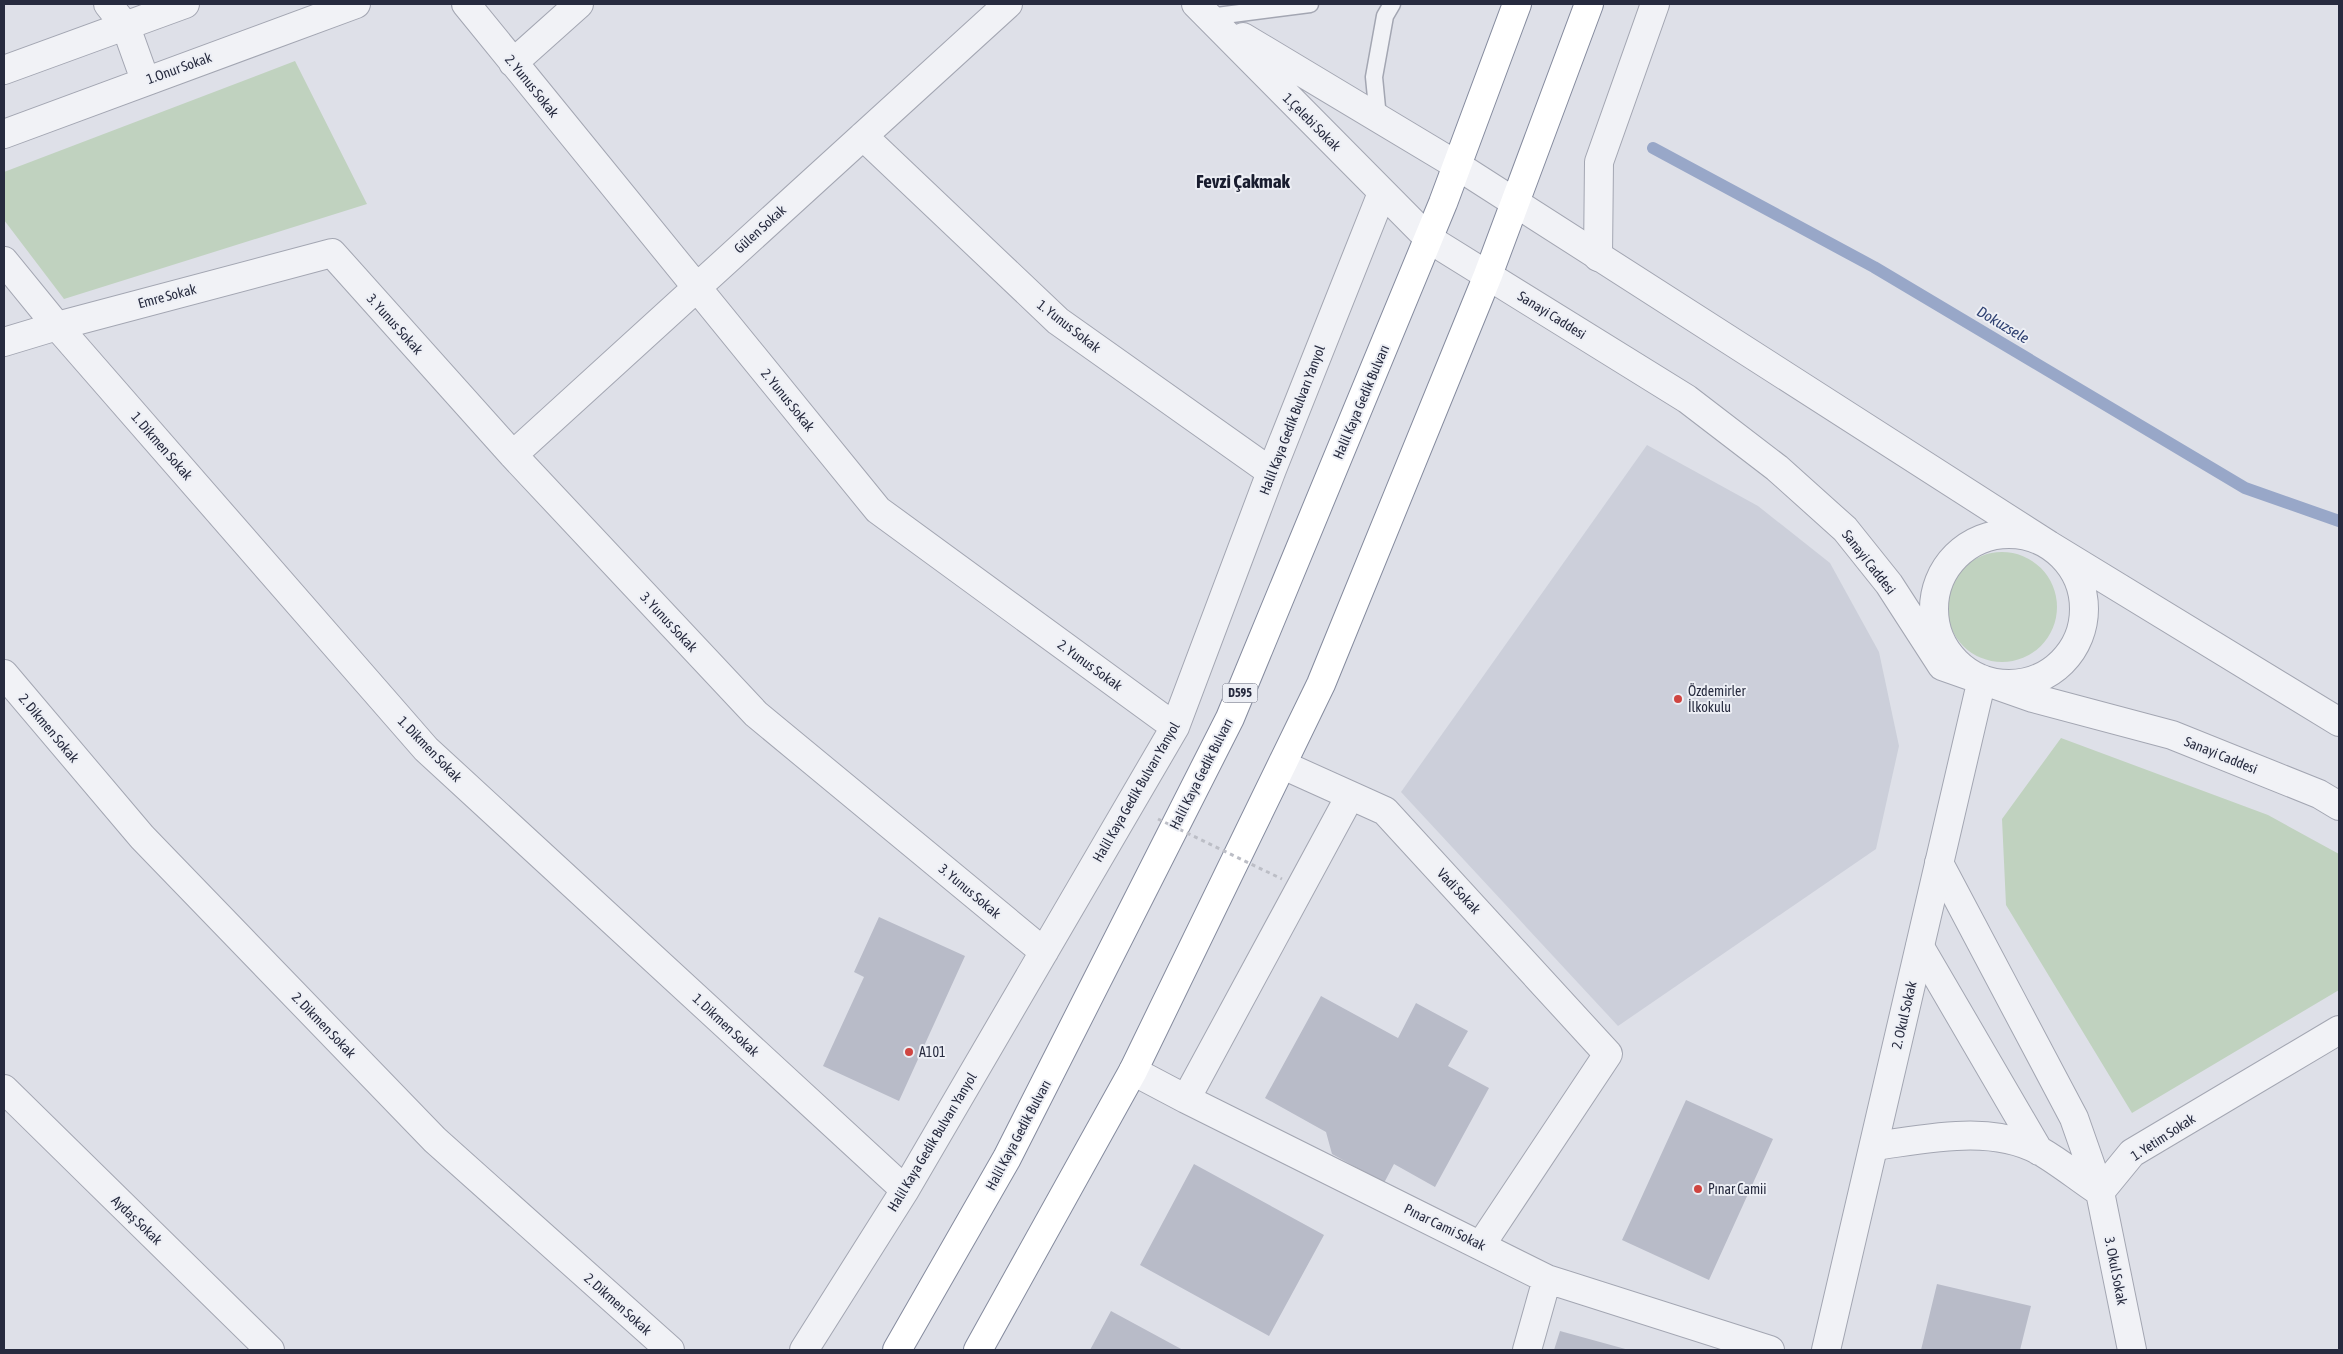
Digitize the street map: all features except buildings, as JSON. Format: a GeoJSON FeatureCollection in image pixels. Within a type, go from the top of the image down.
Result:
{"type":"FeatureCollection","features":[{"type":"Feature","properties":{"kind":"highway","name":"Halil Kaya Gedik Bulvarı"},"geometry":{"type":"LineString","coordinates":[[897,1350],[1007,1158],[1230,718],[1429,239],[1458,166],[1516,4]]}},
{"type":"Feature","properties":{"kind":"highway"},"geometry":{"type":"LineString","coordinates":[[978,1350],[1133,1071],[1321,684],[1488,275],[1589,4]]}},
{"type":"Feature","properties":{"kind":"street"},"geometry":{"type":"LineString","coordinates":[[108,4],[126,27],[145,80]]}},
{"type":"Feature","properties":{"kind":"street"},"geometry":{"type":"LineString","coordinates":[[4,70],[126,27],[184,4]]}},
{"type":"Feature","properties":{"kind":"street","name":"1.Onur Sokak"},"geometry":{"type":"LineString","coordinates":[[4,134],[145,80],[356,4]]}},
{"type":"Feature","properties":{"kind":"street","name":"2. Yunus Sokak"},"geometry":{"type":"LineString","coordinates":[[466,4],[878,510],[1175,727]]}},
{"type":"Feature","properties":{"kind":"street"},"geometry":{"type":"LineString","coordinates":[[513,63],[579,4]]}},
{"type":"Feature","properties":{"kind":"street","name":"Gülen Sokak"},"geometry":{"type":"LineString","coordinates":[[513,455],[1008,4]]}},
{"type":"Feature","properties":{"kind":"street"},"geometry":{"type":"LineString","coordinates":[[1598,258],[1599,162],[1655,4]]}},
{"type":"Feature","properties":{"kind":"street"},"geometry":{"type":"LineString","coordinates":[[1202,11],[1458,166],[1598,258],[2049,545],[2339,722]]}},
{"type":"Feature","properties":{"kind":"street","name":"1.Çelebi Sokak"},"geometry":{"type":"LineString","coordinates":[[1202,11],[1429,239]]}},
{"type":"Feature","properties":{"kind":"street","name":"1. Yunus Sokak"},"geometry":{"type":"LineString","coordinates":[[864,136],[1058,321],[1271,472]]}},
{"type":"Feature","properties":{"kind":"street","name":"Halil Kaya Gedik Bulvarı Yanyol"},"geometry":{"type":"LineString","coordinates":[[804,1350],[905,1190],[1175,727],[1271,472],[1382,193]]}},
{"type":"Feature","properties":{"kind":"street","name":"Sanayi Caddesi"},"geometry":{"type":"LineString","coordinates":[[1429,239],[1687,399],[1777,468],[1845,529],[1889,584],[1942,666],[2033,698],[2172,735],[2319,794],[2339,806]]}},
{"type":"Feature","properties":{"kind":"street","name":"Emre Sokak"},"geometry":{"type":"LineString","coordinates":[[4,342],[57,326],[332,253]]}},
{"type":"Feature","properties":{"kind":"street","name":"3. Yunus Sokak"},"geometry":{"type":"LineString","coordinates":[[332,253],[513,455],[756,714],[1044,952]]}},
{"type":"Feature","properties":{"kind":"street","name":"1. Dikmen Sokak"},"geometry":{"type":"LineString","coordinates":[[4,260],[57,326],[426,749],[905,1190]]}},
{"type":"Feature","properties":{"kind":"street"},"geometry":{"type":"LineString","coordinates":[[2012,534],[2031,537],[2049,545],[2066,559],[2080,585],[2084,600],[2084,622],[2077,643],[2064,661],[2047,675],[2026,683],[2004,684],[1982,679],[1965,670],[1951,657],[1941,641],[1935,622],[1934,603],[1938,584],[1947,568],[1959,553],[1975,542],[1993,536],[2012,534]]}},
{"type":"Feature","properties":{"kind":"street","name":"2. Dikmen Sokak"},"geometry":{"type":"LineString","coordinates":[[4,674],[142,837],[435,1140],[670,1350]]}},
{"type":"Feature","properties":{"kind":"street","name":"2. Okul Sokak"},"geometry":{"type":"LineString","coordinates":[[1826,1350],[1982,679]]}},
{"type":"Feature","properties":{"kind":"street","name":"Vadi Sokak"},"geometry":{"type":"LineString","coordinates":[[1283,764],[1385,811],[1608,1054],[1481,1245]]}},
{"type":"Feature","properties":{"kind":"street"},"geometry":{"type":"LineString","coordinates":[[1186,1100],[1350,796]]}},
{"type":"Feature","properties":{"kind":"street","name":"3. Okul Sokak"},"geometry":{"type":"LineString","coordinates":[[1939,863],[2074,1118],[2100,1192],[2132,1350]]}},
{"type":"Feature","properties":{"kind":"street"},"geometry":{"type":"LineString","coordinates":[[1920,947],[2039,1151]]}},
{"type":"Feature","properties":{"kind":"street","name":"1. Yetim Sokak"},"geometry":{"type":"LineString","coordinates":[[2100,1192],[2132,1153],[2339,1030]]}},
{"type":"Feature","properties":{"kind":"street","name":"Pınar Cami Sokak"},"geometry":{"type":"LineString","coordinates":[[1133,1071],[1186,1100],[1547,1279],[1770,1350]]}},
{"type":"Feature","properties":{"kind":"street","name":"Aydaş Sokak"},"geometry":{"type":"LineString","coordinates":[[4,1089],[270,1350]]}},
{"type":"Feature","properties":{"kind":"street"},"geometry":{"type":"LineString","coordinates":[[1874,1146],[1950,1137],[2002,1137],[2039,1151],[2100,1192]]}},
{"type":"Feature","properties":{"kind":"street"},"geometry":{"type":"LineString","coordinates":[[1527,1350],[1547,1279]]}},
{"type":"Feature","properties":{"kind":"lane"},"geometry":{"type":"LineString","coordinates":[[1202,11],[1310,4]]}},
{"type":"Feature","properties":{"kind":"lane"},"geometry":{"type":"LineString","coordinates":[[1378,118],[1374,77],[1385,16],[1392,4]]}},
{"type":"Feature","properties":{"kind":"path"},"geometry":{"type":"LineString","coordinates":[[1158,819],[1282,880]]}},
{"type":"Feature","properties":{"kind":"shaded area","name":"Özdemirler İlkokulu"},"geometry":{"type":"Polygon","coordinates":[[[1647,445],[1758,506],[1830,563],[1879,652],[1899,746],[1876,849],[1618,1026],[1401,792],[1647,445]]]}},
{"type":"Feature","properties":{"kind":"green space"},"geometry":{"type":"Polygon","coordinates":[[[295,61],[367,204],[64,299],[4,220],[4,172],[295,61]]]}},
{"type":"Feature","properties":{"kind":"green space"},"geometry":{"type":"Polygon","coordinates":[[[2002,552],[2023,556],[2041,568],[2053,586],[2057,607],[2053,628],[2041,646],[2023,658],[2002,662],[1981,658],[1963,646],[1951,628],[1947,607],[1951,586],[1963,568],[1981,556],[2002,552]]]}},
{"type":"Feature","properties":{"kind":"green space"},"geometry":{"type":"Polygon","coordinates":[[[2061,738],[2268,815],[2339,854],[2339,990],[2132,1113],[2006,905],[2002,819],[2061,738]]]}},
{"type":"Feature","properties":{"kind":"waterway","name":"Dokuzsele"},"geometry":{"type":"LineString","coordinates":[[1653,148],[1874,267],[2245,488],[2339,521]]}},
{"type":"Feature","properties":{"kind":"place","name":"Özdemirler İlkokulu"},"geometry":{"type":"Point","coordinates":[1678,699]}},
{"type":"Feature","properties":{"kind":"place","name":"A101"},"geometry":{"type":"Point","coordinates":[909,1052]}},
{"type":"Feature","properties":{"kind":"place","name":"Pınar Camii"},"geometry":{"type":"Point","coordinates":[1698,1189]}},
{"type":"Feature","properties":{"kind":"district","name":"Fevzi Çakmak"},"geometry":{"type":"Point","coordinates":[1243,181]}}]}
